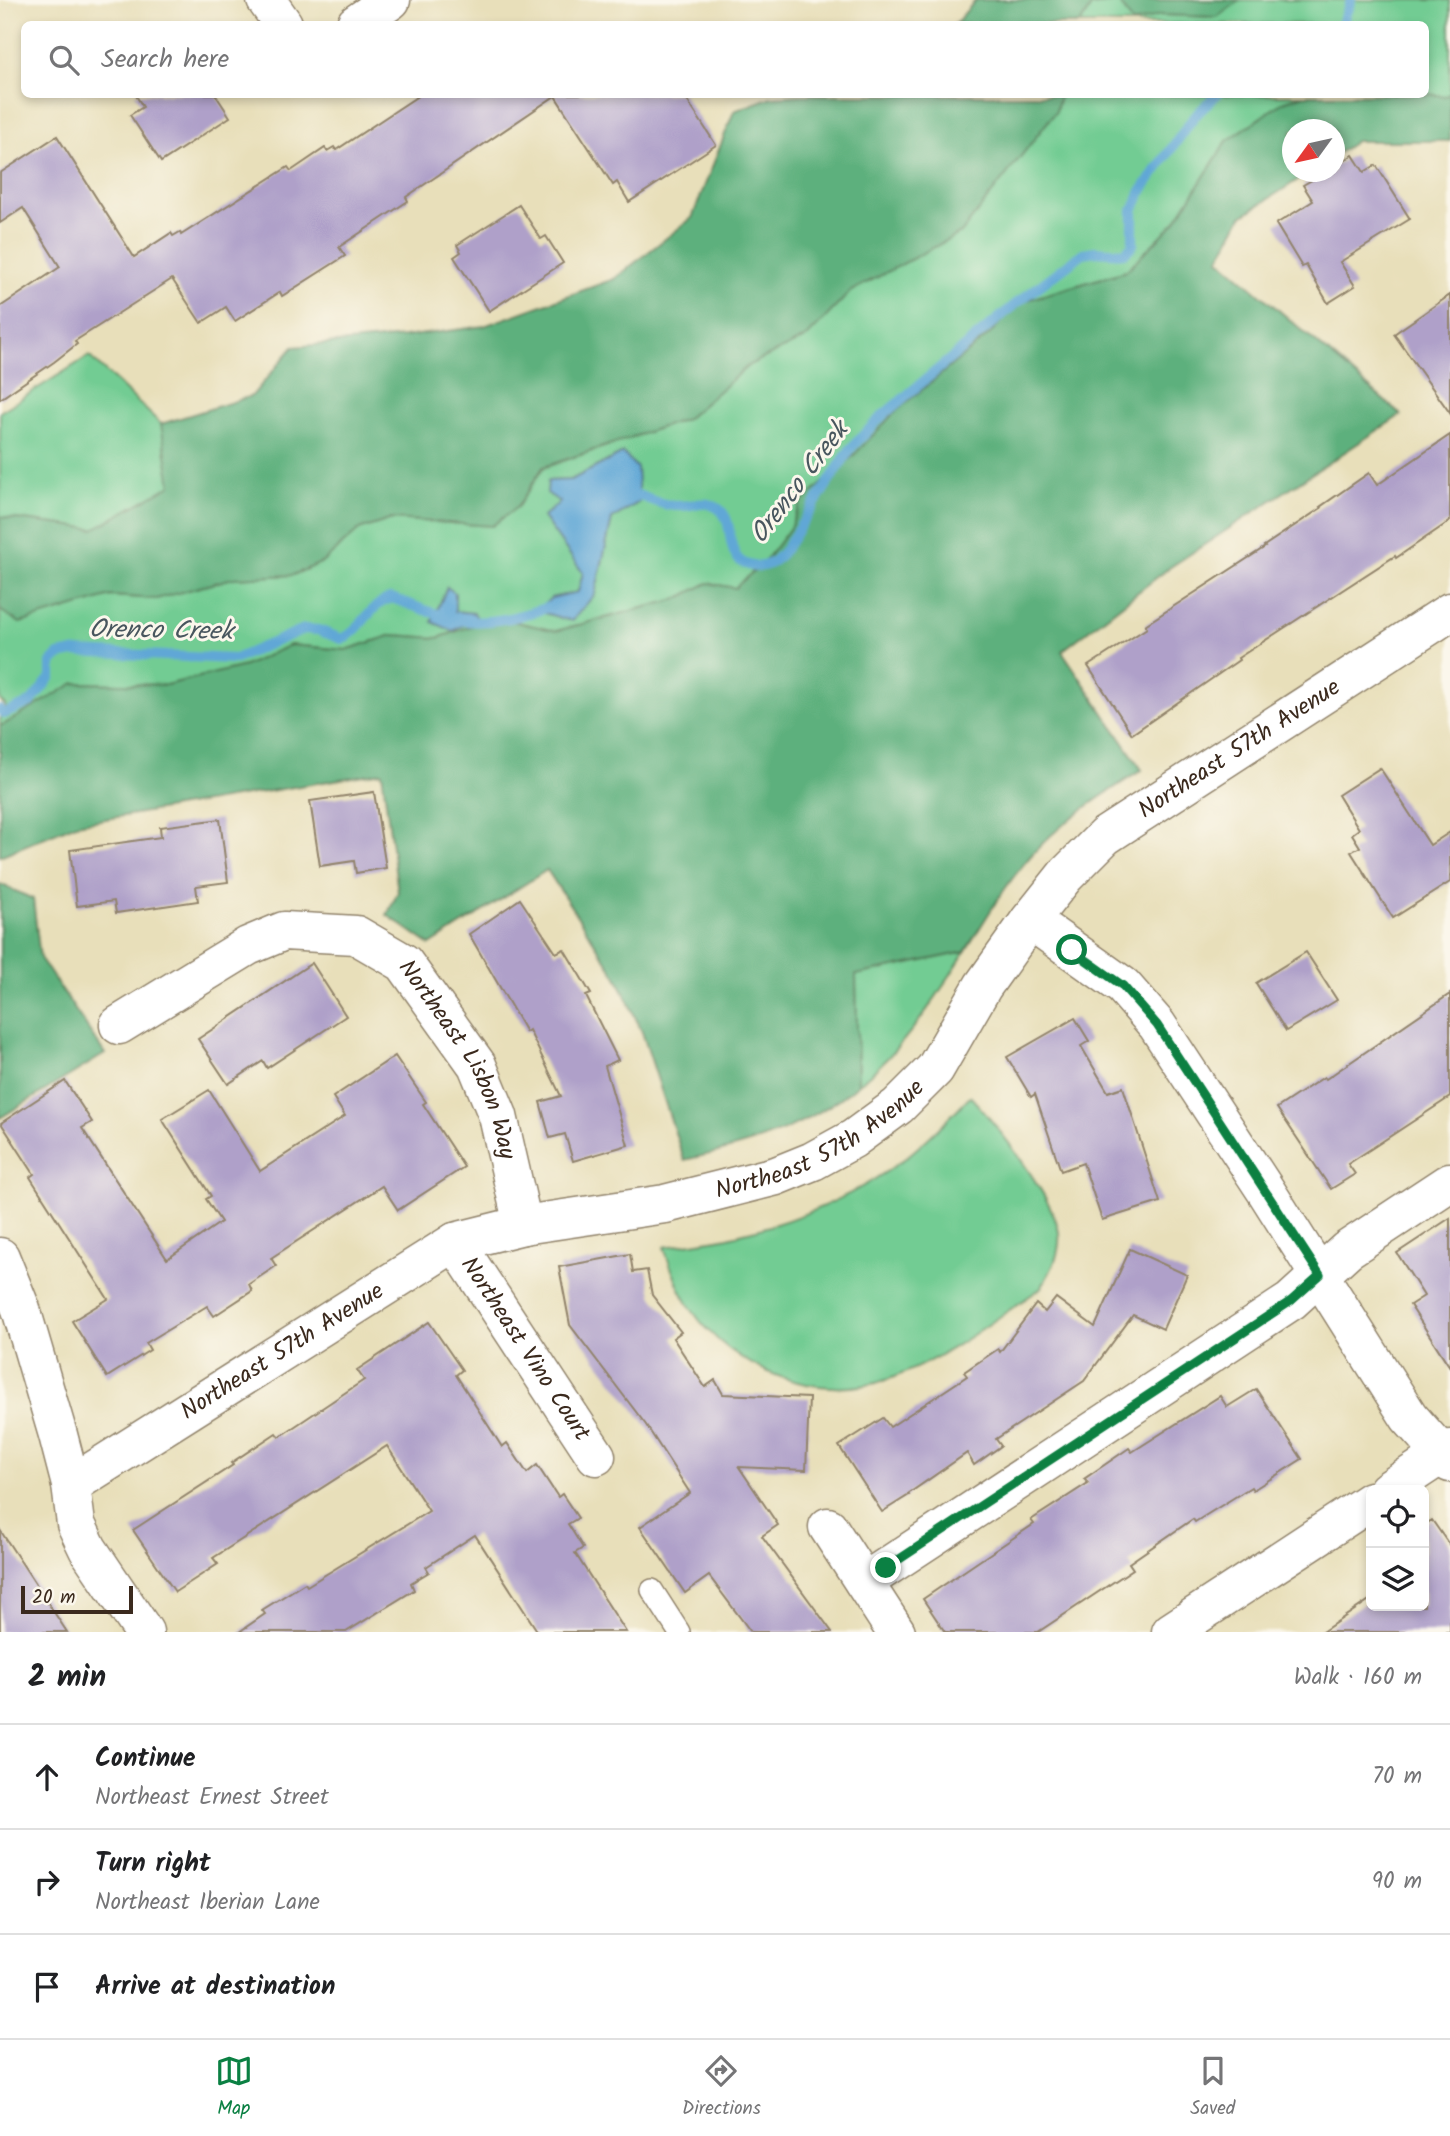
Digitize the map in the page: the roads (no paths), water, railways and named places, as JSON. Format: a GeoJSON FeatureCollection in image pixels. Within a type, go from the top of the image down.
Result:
{"type":"FeatureCollection","features":[{"type":"Feature","properties":{"kind":"street"},"geometry":{"type":"LineString","coordinates":[[266,0],[280,21]]}},
{"type":"Feature","properties":{"kind":"street"},"geometry":{"type":"LineString","coordinates":[[360,21],[391,0]]}},
{"type":"Feature","properties":{"kind":"street","name":"Northeast 57th Avenue"},"geometry":{"type":"LineString","coordinates":[[71,1485],[455,1242],[523,1225],[665,1204],[763,1179],[813,1161],[853,1139],[898,1106],[935,1069],[984,986],[1030,920],[1065,876],[1105,836],[1450,612]]}},
{"type":"Feature","properties":{"kind":"street"},"geometry":{"type":"LineString","coordinates":[[1030,920],[1123,986],[1157,1025],[1409,1417],[1448,1455],[1397,1485]]}},
{"type":"Feature","properties":{"kind":"street","name":"Northeast Lisbon Way"},"geometry":{"type":"LineString","coordinates":[[119,1025],[248,946],[284,931],[356,935],[404,963],[477,1065],[498,1116],[523,1225]]}},
{"type":"Feature","properties":{"kind":"street"},"geometry":{"type":"LineString","coordinates":[[864,1583],[1291,1301],[1348,1250],[1450,1181]]}},
{"type":"Feature","properties":{"kind":"street","name":"Northeast Vino Court"},"geometry":{"type":"LineString","coordinates":[[455,1242],[596,1456]]}},
{"type":"Feature","properties":{"kind":"street"},"geometry":{"type":"LineString","coordinates":[[0,1258],[21,1309],[71,1485],[76,1524],[144,1632]]}},
{"type":"Feature","properties":{"kind":"street"},"geometry":{"type":"LineString","coordinates":[[1171,1632],[1366,1504]]}},
{"type":"Feature","properties":{"kind":"street"},"geometry":{"type":"LineString","coordinates":[[828,1527],[896,1632]]}},
{"type":"Feature","properties":{"kind":"lane"},"geometry":{"type":"LineString","coordinates":[[652,1590],[679,1632]]}},
{"type":"Feature","properties":{"kind":"water"},"geometry":{"type":"Polygon","coordinates":[[[623,453],[637,468],[639,502],[612,519],[595,594],[572,621],[537,611],[551,598],[578,592],[583,573],[543,517],[560,502],[547,493],[548,481],[571,480],[623,453]]]}},
{"type":"Feature","properties":{"kind":"water"},"geometry":{"type":"Polygon","coordinates":[[[447,587],[455,593],[455,611],[474,613],[477,618],[453,631],[432,622],[447,587]]]}},
{"type":"Feature","properties":{"kind":"waterway","name":"Orenco Creek"},"geometry":{"type":"LineString","coordinates":[[1343,21],[1351,0]]}},
{"type":"Feature","properties":{"kind":"waterway","name":"Orenco Creek"},"geometry":{"type":"LineString","coordinates":[[627,491],[667,505],[712,505],[723,513],[734,552],[740,561],[755,566],[773,562],[786,548],[851,448],[882,416],[1017,303],[1083,253],[1124,253],[1133,245],[1133,210],[1143,189],[1193,118],[1213,98]]}},
{"type":"Feature","properties":{"kind":"waterway","name":"Orenco Creek"},"geometry":{"type":"LineString","coordinates":[[0,710],[4,714],[31,702],[51,677],[51,663],[59,655],[74,652],[235,659],[304,629],[318,630],[342,639],[355,630],[376,607],[391,598],[443,616],[483,622],[507,619],[552,606]]}}]}
